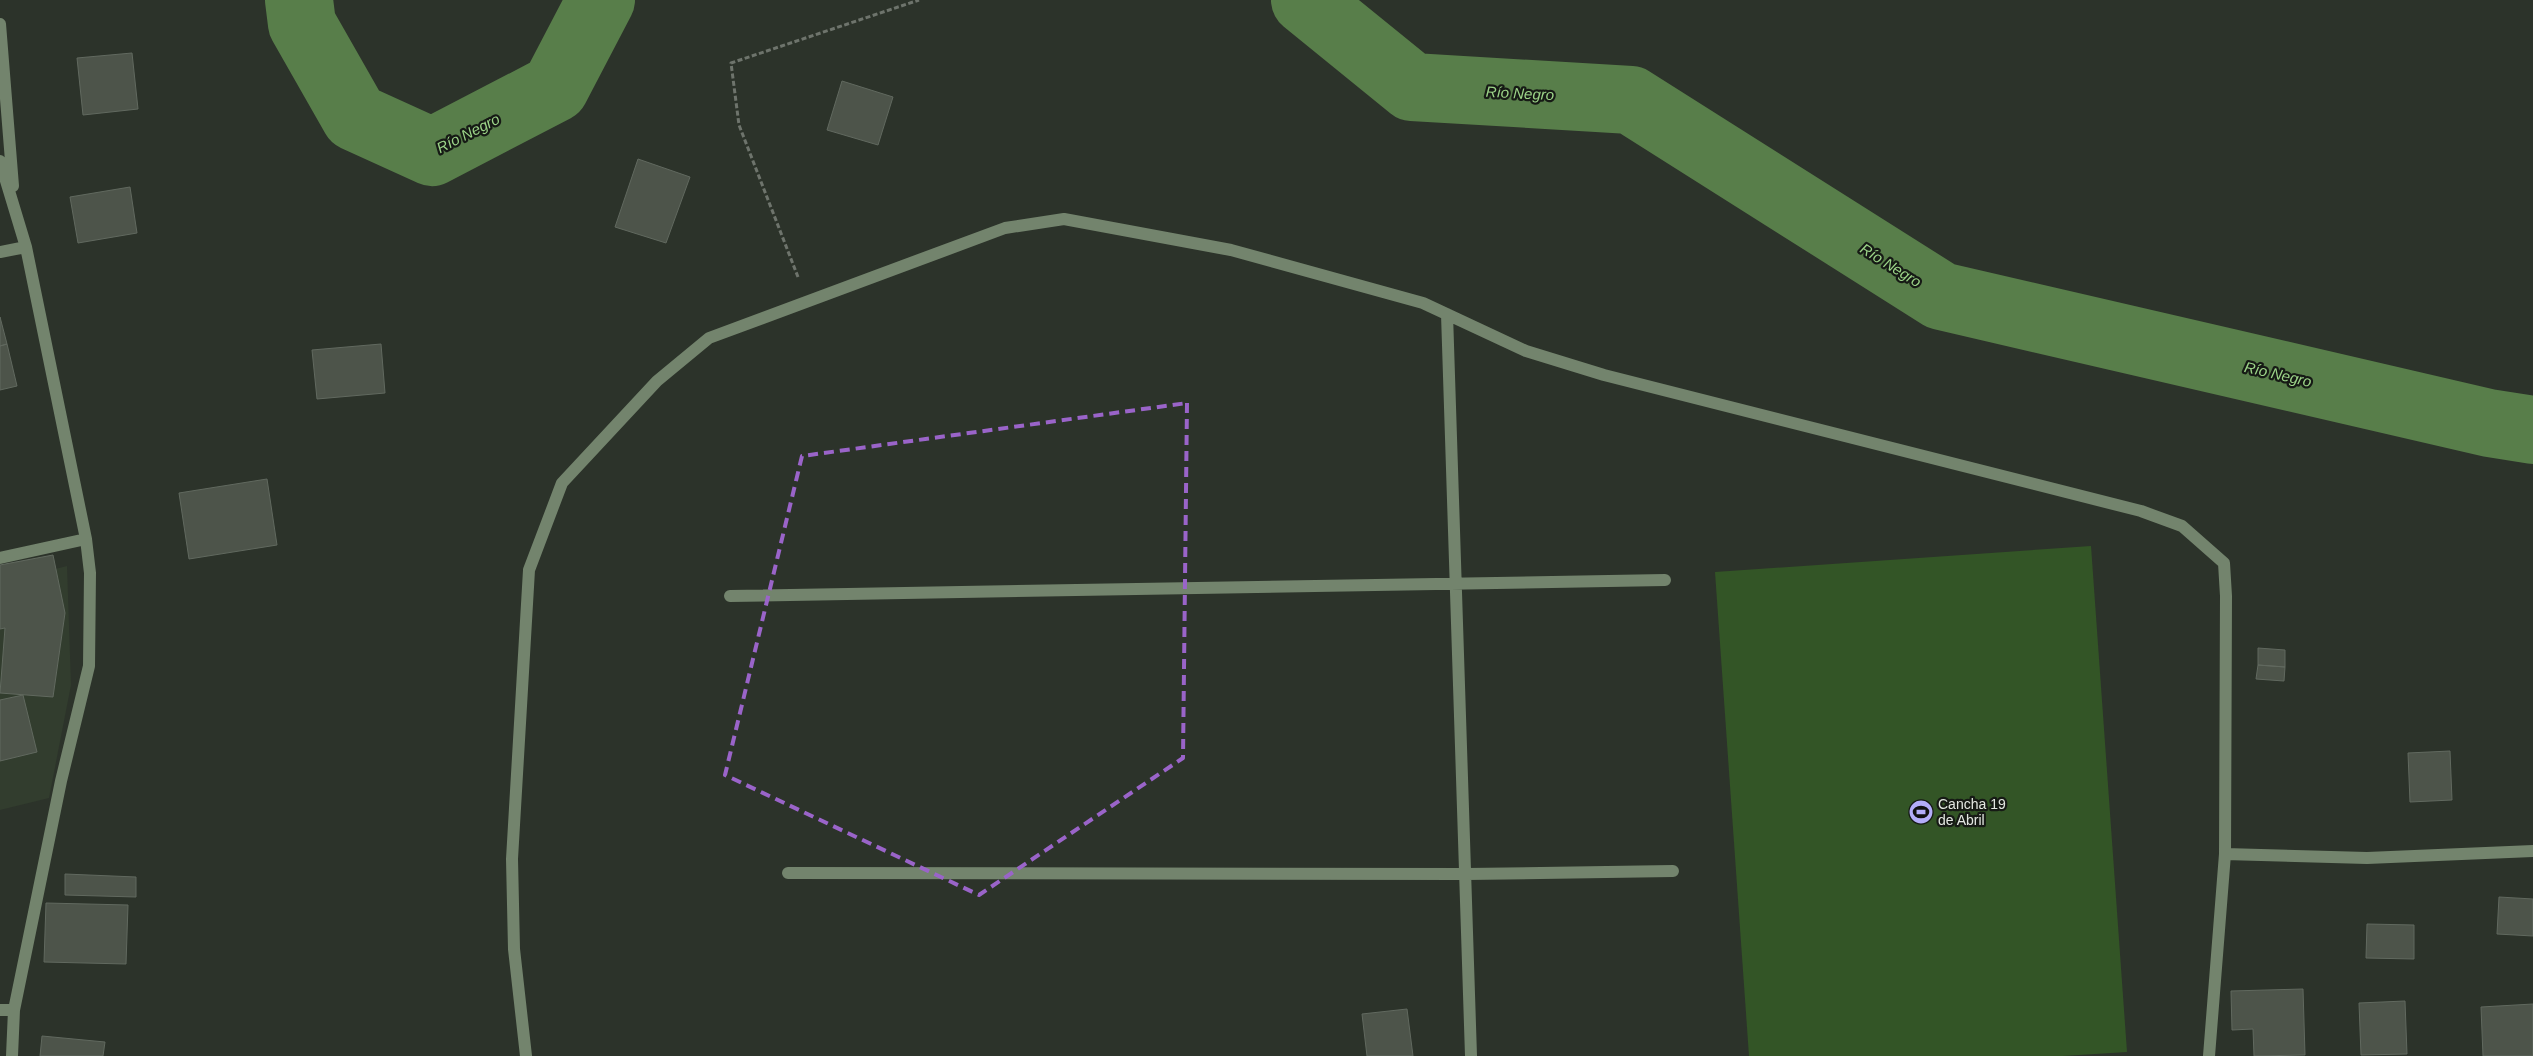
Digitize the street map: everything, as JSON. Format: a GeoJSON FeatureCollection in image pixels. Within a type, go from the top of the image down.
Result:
{"type":"FeatureCollection","features":[{"type":"Feature","properties":{"kind":"street"},"geometry":{"type":"LineString","coordinates":[[0,24],[15,208]]}},
{"type":"Feature","properties":{"kind":"street"},"geometry":{"type":"LineString","coordinates":[[0,161],[26,247],[86,538],[90,573],[89,666],[61,781],[14,1010],[12,1056]]}},
{"type":"Feature","properties":{"kind":"street"},"geometry":{"type":"LineString","coordinates":[[526,1056],[514,949],[512,859],[529,570],[562,483],[657,381],[709,338],[1005,228],[1064,218],[1231,250],[1423,303],[1526,351],[1604,374],[2141,511],[2182,526],[2224,563],[2226,596],[2225,854],[2209,1056]]}},
{"type":"Feature","properties":{"kind":"street"},"geometry":{"type":"LineString","coordinates":[[0,252],[26,247]]}},
{"type":"Feature","properties":{"kind":"street"},"geometry":{"type":"LineString","coordinates":[[1447,314],[1467,874],[1471,1056]]}},
{"type":"Feature","properties":{"kind":"street"},"geometry":{"type":"LineString","coordinates":[[0,558],[86,538]]}},
{"type":"Feature","properties":{"kind":"street"},"geometry":{"type":"LineString","coordinates":[[730,596],[1665,580]]}},
{"type":"Feature","properties":{"kind":"street"},"geometry":{"type":"LineString","coordinates":[[2225,854],[2367,858],[2533,851]]}},
{"type":"Feature","properties":{"kind":"street"},"geometry":{"type":"LineString","coordinates":[[788,873],[1467,874],[1673,871]]}},
{"type":"Feature","properties":{"kind":"street"},"geometry":{"type":"LineString","coordinates":[[0,1010],[14,1010]]}},
{"type":"Feature","properties":{"kind":"path"},"geometry":{"type":"LineString","coordinates":[[808,301],[739,125],[731,63],[919,0]]}},
{"type":"Feature","properties":{"kind":"highlighted area"},"geometry":{"type":"Polygon","coordinates":[[[1187,403],[1183,758],[979,895],[725,775],[802,456],[1187,403]]]}},
{"type":"Feature","properties":{"kind":"shaded area"},"geometry":{"type":"Polygon","coordinates":[[[67,566],[71,685],[49,798],[0,810],[0,583],[67,566]]]}},
{"type":"Feature","properties":{"kind":"green space","name":"Cancha 19 de Abril"},"geometry":{"type":"Polygon","coordinates":[[[2091,546],[2127,1052],[2063,1056],[1749,1056],[1715,572],[2091,546]]]}},
{"type":"Feature","properties":{"kind":"building"},"geometry":{"type":"Polygon","coordinates":[[[132,53],[138,109],[83,115],[77,58],[132,53]]]}},
{"type":"Feature","properties":{"kind":"building"},"geometry":{"type":"Polygon","coordinates":[[[842,81],[893,97],[878,145],[827,130],[842,81]]]}},
{"type":"Feature","properties":{"kind":"building"},"geometry":{"type":"Polygon","coordinates":[[[638,159],[690,177],[666,243],[615,227],[638,159]]]}},
{"type":"Feature","properties":{"kind":"building"},"geometry":{"type":"Polygon","coordinates":[[[130,187],[137,233],[78,243],[70,197],[130,187]]]}},
{"type":"Feature","properties":{"kind":"building"},"geometry":{"type":"Polygon","coordinates":[[[0,317],[7,344],[0,346],[0,317]]]}},
{"type":"Feature","properties":{"kind":"building"},"geometry":{"type":"Polygon","coordinates":[[[7,344],[17,386],[0,390],[0,346],[7,344]]]}},
{"type":"Feature","properties":{"kind":"building"},"geometry":{"type":"Polygon","coordinates":[[[381,344],[385,393],[317,399],[312,350],[381,344]]]}},
{"type":"Feature","properties":{"kind":"building"},"geometry":{"type":"Polygon","coordinates":[[[267,479],[277,545],[189,559],[179,493],[267,479]]]}},
{"type":"Feature","properties":{"kind":"building"},"geometry":{"type":"Polygon","coordinates":[[[53,555],[65,613],[53,697],[0,693],[5,628],[0,629],[0,565],[53,555]]]}},
{"type":"Feature","properties":{"kind":"building"},"geometry":{"type":"Polygon","coordinates":[[[2258,648],[2285,650],[2285,667],[2258,665],[2258,648]]]}},
{"type":"Feature","properties":{"kind":"building"},"geometry":{"type":"Polygon","coordinates":[[[2258,665],[2285,667],[2284,681],[2256,679],[2258,665]]]}},
{"type":"Feature","properties":{"kind":"building"},"geometry":{"type":"Polygon","coordinates":[[[23,695],[37,752],[0,761],[0,700],[23,695]]]}},
{"type":"Feature","properties":{"kind":"building"},"geometry":{"type":"Polygon","coordinates":[[[2450,751],[2452,800],[2410,802],[2408,753],[2450,751]]]}},
{"type":"Feature","properties":{"kind":"building"},"geometry":{"type":"Polygon","coordinates":[[[65,874],[136,877],[136,897],[65,895],[65,874]]]}},
{"type":"Feature","properties":{"kind":"building"},"geometry":{"type":"Polygon","coordinates":[[[2499,897],[2533,899],[2533,936],[2497,934],[2499,897]]]}},
{"type":"Feature","properties":{"kind":"building"},"geometry":{"type":"Polygon","coordinates":[[[46,903],[128,905],[126,964],[44,962],[46,903]]]}},
{"type":"Feature","properties":{"kind":"building"},"geometry":{"type":"Polygon","coordinates":[[[2367,924],[2414,925],[2414,959],[2366,958],[2367,924]]]}},
{"type":"Feature","properties":{"kind":"building"},"geometry":{"type":"Polygon","coordinates":[[[2303,989],[2305,1055],[2254,1056],[2253,1029],[2232,1030],[2231,991],[2303,989]]]}},
{"type":"Feature","properties":{"kind":"building"},"geometry":{"type":"Polygon","coordinates":[[[2405,1001],[2407,1054],[2361,1055],[2359,1003],[2405,1001]]]}},
{"type":"Feature","properties":{"kind":"building"},"geometry":{"type":"Polygon","coordinates":[[[2533,1004],[2533,1056],[2483,1056],[2481,1007],[2533,1004]]]}},
{"type":"Feature","properties":{"kind":"building"},"geometry":{"type":"Polygon","coordinates":[[[1407,1009],[1413,1056],[1367,1056],[1362,1014],[1407,1009]]]}},
{"type":"Feature","properties":{"kind":"building"},"geometry":{"type":"Polygon","coordinates":[[[42,1036],[105,1042],[103,1056],[40,1056],[42,1036]]]}},
{"type":"Feature","properties":{"kind":"waterway","name":"Río Negro"},"geometry":{"type":"LineString","coordinates":[[299,0],[302,24],[355,117],[432,152],[555,88],[601,0]]}},
{"type":"Feature","properties":{"kind":"waterway","name":"Río Negro"},"geometry":{"type":"LineString","coordinates":[[1305,0],[1412,87],[1631,100],[1941,296],[2489,423],[2533,430]]}},
{"type":"Feature","properties":{"kind":"place","name":"Cancha 19 de Abril"},"geometry":{"type":"Point","coordinates":[1921,812]}}]}
